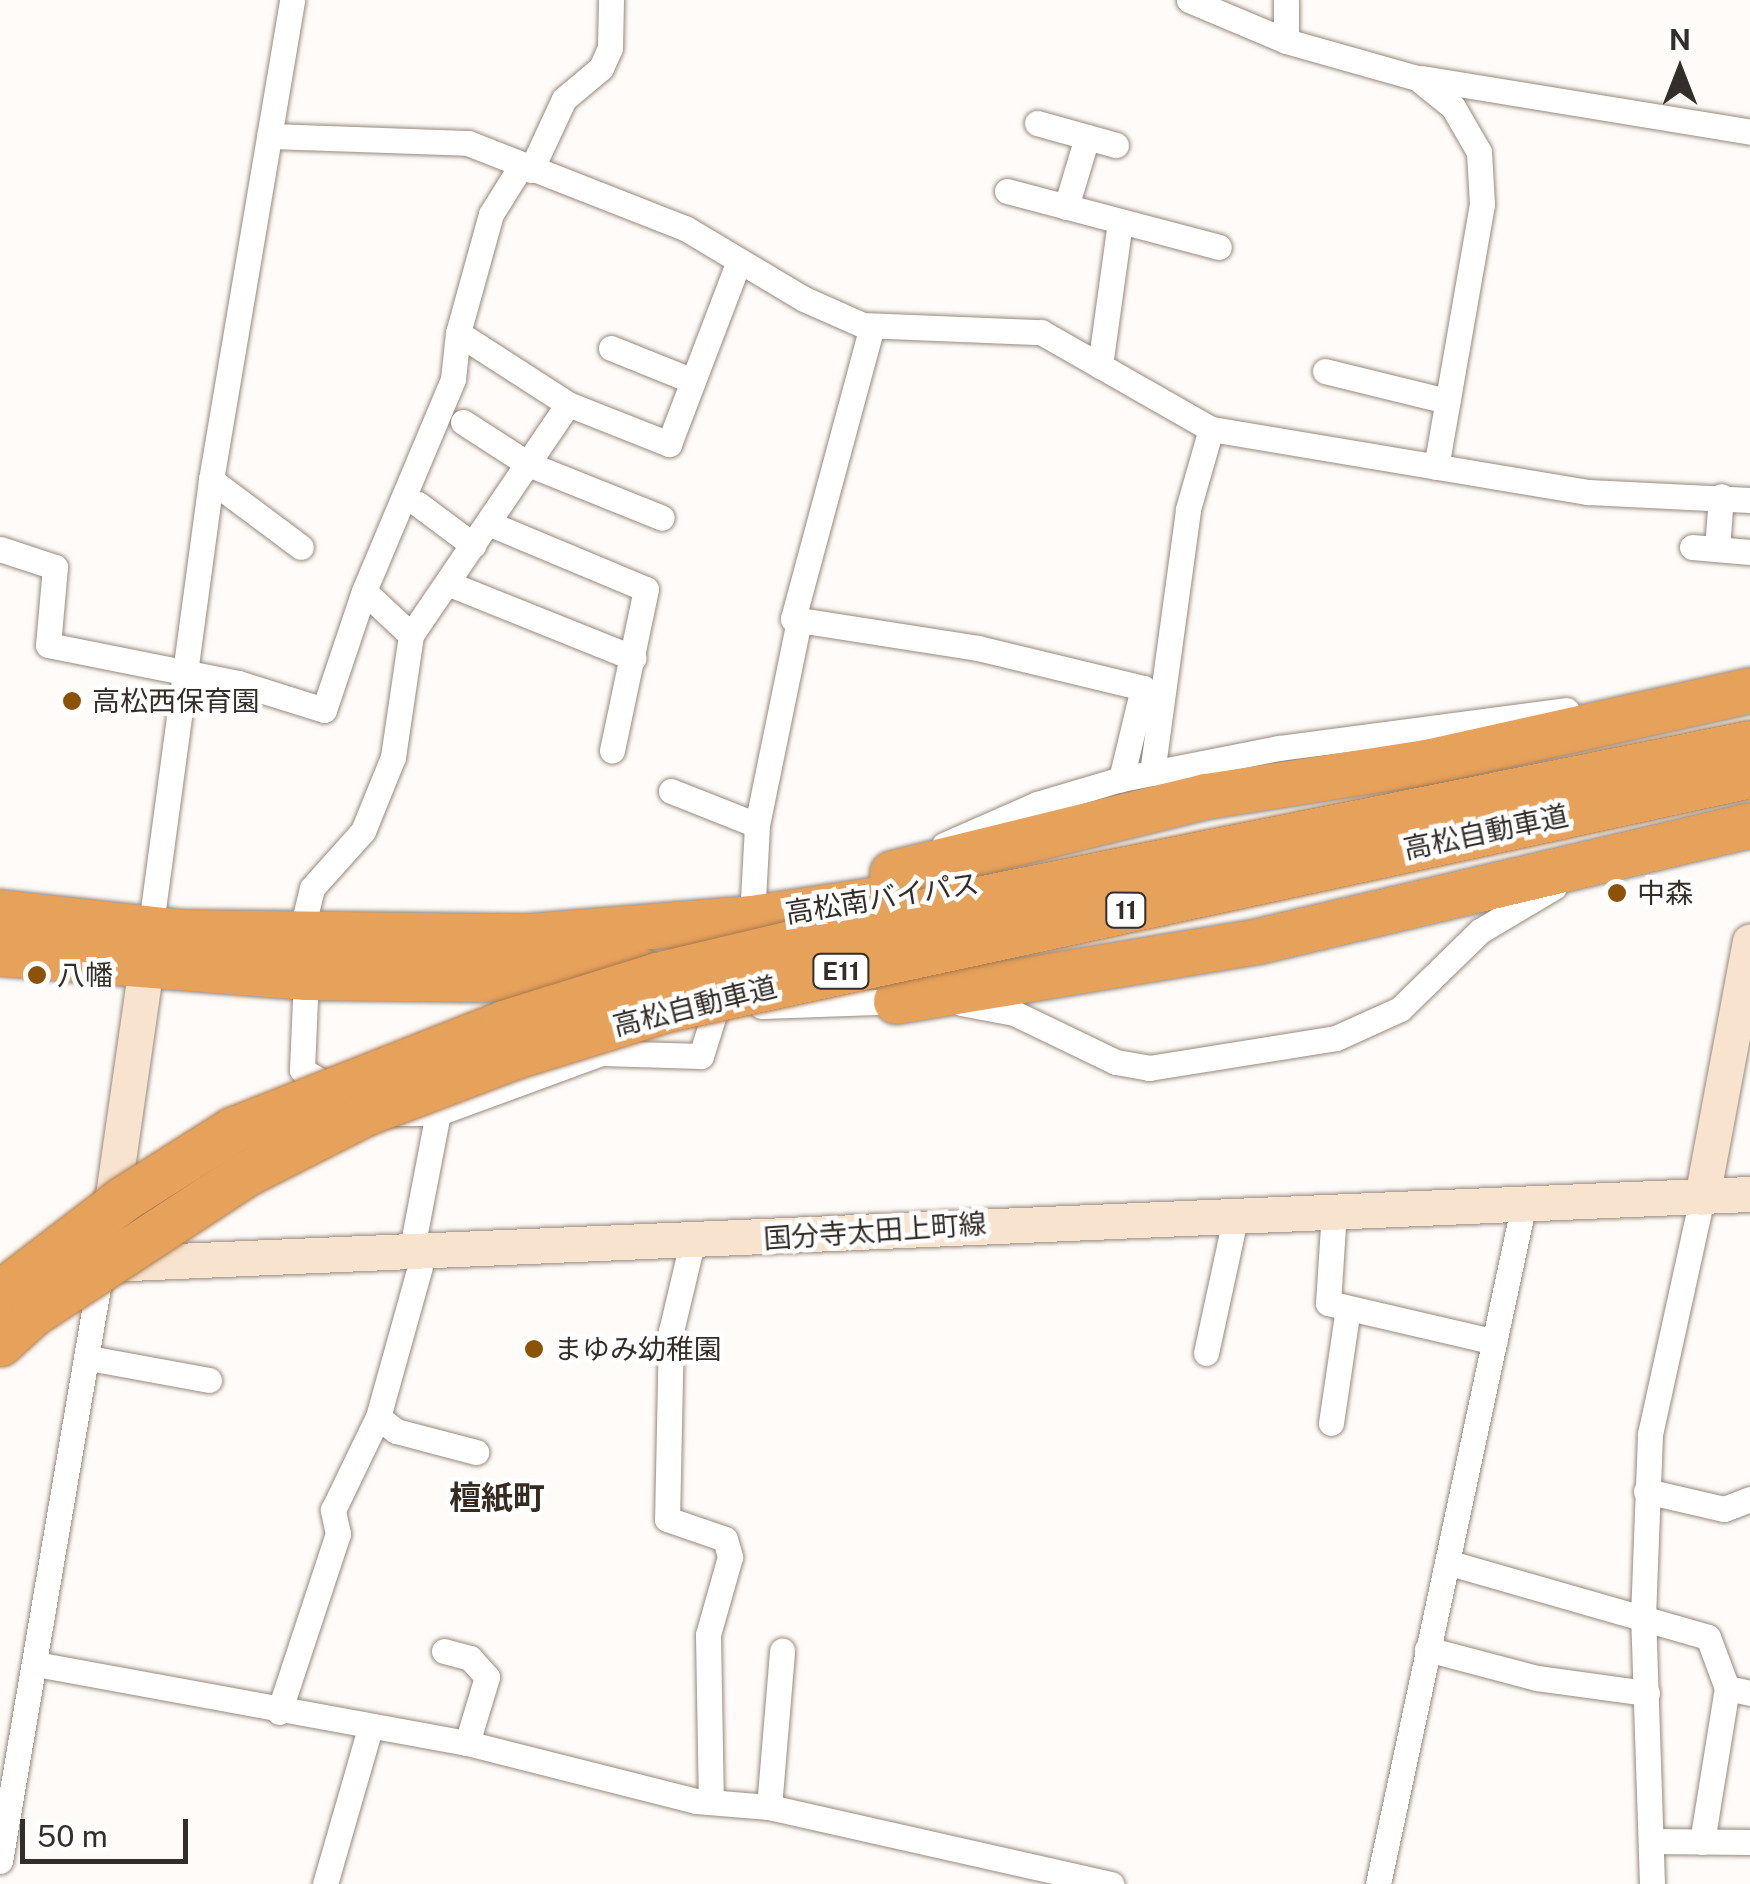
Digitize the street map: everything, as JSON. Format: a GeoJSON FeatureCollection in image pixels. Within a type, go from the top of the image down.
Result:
{"type":"FeatureCollection","features":[{"type":"Feature","properties":{"kind":"highway"},"geometry":{"type":"LineString","coordinates":[[752,918],[896,872],[1206,796],[1426,762],[1750,690]]}},
{"type":"Feature","properties":{"kind":"highway","name":"高松南バイパス"},"geometry":{"type":"LineString","coordinates":[[303,957],[752,918],[968,886],[1750,723]]}},
{"type":"Feature","properties":{"kind":"highway","name":"高松自動車道"},"geometry":{"type":"LineString","coordinates":[[0,1292],[123,1199],[232,1130],[345,1081],[656,975],[973,900],[1750,742]]}},
{"type":"Feature","properties":{"kind":"highway","name":"高松自動車道"},"geometry":{"type":"LineString","coordinates":[[0,1344],[32,1313],[247,1173],[365,1113],[515,1056],[667,1009],[1750,776]]}},
{"type":"Feature","properties":{"kind":"highway","name":"高松南バイパス"},"geometry":{"type":"LineString","coordinates":[[0,953],[148,948],[303,957],[495,979],[744,966],[1058,923],[1750,794]]}},
{"type":"Feature","properties":{"kind":"highway"},"geometry":{"type":"LineString","coordinates":[[896,1001],[1240,945],[1750,825]]}},
{"type":"Feature","properties":{"kind":"highway","name":"高松南バイパス"},"geometry":{"type":"LineString","coordinates":[[0,912],[148,948]]}},
{"type":"Feature","properties":{"kind":"main road"},"geometry":{"type":"LineString","coordinates":[[1702,1197],[1750,941]]}},
{"type":"Feature","properties":{"kind":"main road"},"geometry":{"type":"LineString","coordinates":[[102,1264],[148,948]]}},
{"type":"Feature","properties":{"kind":"main road","name":"国分寺太田上町線"},"geometry":{"type":"LineString","coordinates":[[0,1266],[692,1243],[879,1228],[1750,1194]]}},
{"type":"Feature","properties":{"kind":"street"},"geometry":{"type":"LineString","coordinates":[[148,948],[211,480],[292,0]]}},
{"type":"Feature","properties":{"kind":"street"},"geometry":{"type":"LineString","coordinates":[[0,549],[55,567],[48,645],[186,673],[324,710],[364,591],[453,379],[458,332],[490,214],[526,168],[564,100],[605,58],[611,0]]}},
{"type":"Feature","properties":{"kind":"street"},"geometry":{"type":"LineString","coordinates":[[1189,0],[1286,41],[1417,78],[1750,132]]}},
{"type":"Feature","properties":{"kind":"street"},"geometry":{"type":"LineString","coordinates":[[1286,0],[1286,41]]}},
{"type":"Feature","properties":{"kind":"street"},"geometry":{"type":"LineString","coordinates":[[1417,78],[1453,107],[1478,152],[1482,204],[1436,467]]}},
{"type":"Feature","properties":{"kind":"street"},"geometry":{"type":"LineString","coordinates":[[1037,124],[1116,145]]}},
{"type":"Feature","properties":{"kind":"street"},"geometry":{"type":"LineString","coordinates":[[269,136],[468,143],[685,228],[804,299],[872,326],[1041,332],[1211,429],[1588,492],[1750,500]]}},
{"type":"Feature","properties":{"kind":"street"},"geometry":{"type":"LineString","coordinates":[[1066,206],[1087,137]]}},
{"type":"Feature","properties":{"kind":"street"},"geometry":{"type":"LineString","coordinates":[[1007,191],[1219,246]]}},
{"type":"Feature","properties":{"kind":"street"},"geometry":{"type":"LineString","coordinates":[[1100,366],[1120,220]]}},
{"type":"Feature","properties":{"kind":"street"},"geometry":{"type":"LineString","coordinates":[[458,332],[568,404],[668,444],[739,260]]}},
{"type":"Feature","properties":{"kind":"street"},"geometry":{"type":"LineString","coordinates":[[872,326],[792,618],[978,648],[1154,688]]}},
{"type":"Feature","properties":{"kind":"street"},"geometry":{"type":"LineString","coordinates":[[611,348],[692,382]]}},
{"type":"Feature","properties":{"kind":"street"},"geometry":{"type":"LineString","coordinates":[[1324,371],[1447,402]]}},
{"type":"Feature","properties":{"kind":"street"},"geometry":{"type":"LineString","coordinates":[[568,404],[410,635],[393,757],[362,830],[312,888],[303,957],[300,1059],[310,1080],[396,1114],[438,1112],[601,1052],[701,1056],[716,1008]]}},
{"type":"Feature","properties":{"kind":"street"},"geometry":{"type":"LineString","coordinates":[[464,422],[528,464],[662,518]]}},
{"type":"Feature","properties":{"kind":"street"},"geometry":{"type":"LineString","coordinates":[[1121,780],[1154,688],[1188,509],[1211,429]]}},
{"type":"Feature","properties":{"kind":"street"},"geometry":{"type":"LineString","coordinates":[[211,480],[301,548]]}},
{"type":"Feature","properties":{"kind":"street"},"geometry":{"type":"LineString","coordinates":[[1721,496],[1704,548],[1750,552]]}},
{"type":"Feature","properties":{"kind":"street"},"geometry":{"type":"LineString","coordinates":[[418,504],[473,545]]}},
{"type":"Feature","properties":{"kind":"street"},"geometry":{"type":"LineString","coordinates":[[488,522],[646,588],[612,750]]}},
{"type":"Feature","properties":{"kind":"street"},"geometry":{"type":"LineString","coordinates":[[446,583],[634,658]]}},
{"type":"Feature","properties":{"kind":"street"},"geometry":{"type":"LineString","coordinates":[[364,591],[410,635]]}},
{"type":"Feature","properties":{"kind":"street"},"geometry":{"type":"LineString","coordinates":[[752,918],[757,825],[799,620]]}},
{"type":"Feature","properties":{"kind":"street"},"geometry":{"type":"LineString","coordinates":[[896,872],[988,823],[1121,780],[1279,748],[1551,713],[1750,678]]}},
{"type":"Feature","properties":{"kind":"street"},"geometry":{"type":"LineString","coordinates":[[1152,774],[1154,688]]}},
{"type":"Feature","properties":{"kind":"street"},"geometry":{"type":"LineString","coordinates":[[671,791],[757,825]]}},
{"type":"Feature","properties":{"kind":"street"},"geometry":{"type":"LineString","coordinates":[[495,979],[564,995],[716,1008],[896,1001],[978,1004],[1014,1013],[1116,1062],[1184,1067],[1370,1026],[1437,979],[1480,931],[1550,888],[1750,848]]}},
{"type":"Feature","properties":{"kind":"street"},"geometry":{"type":"LineString","coordinates":[[279,1712],[338,1534],[333,1510],[378,1417],[418,1252],[438,1112]]}},
{"type":"Feature","properties":{"kind":"street"},"geometry":{"type":"LineString","coordinates":[[1652,1884],[1643,1616],[1646,1491],[1665,1344],[1702,1197]]}},
{"type":"Feature","properties":{"kind":"street"},"geometry":{"type":"LineString","coordinates":[[1378,1884],[1439,1578],[1450,1563],[1524,1203]]}},
{"type":"Feature","properties":{"kind":"street"},"geometry":{"type":"LineString","coordinates":[[1334,1211],[1328,1304],[1495,1342]]}},
{"type":"Feature","properties":{"kind":"street"},"geometry":{"type":"LineString","coordinates":[[1206,1353],[1236,1214]]}},
{"type":"Feature","properties":{"kind":"street"},"geometry":{"type":"LineString","coordinates":[[692,1243],[671,1331],[667,1520],[725,1539],[730,1557],[708,1635],[711,1799]]}},
{"type":"Feature","properties":{"kind":"street"},"geometry":{"type":"LineString","coordinates":[[0,1861],[89,1358],[102,1264]]}},
{"type":"Feature","properties":{"kind":"street"},"geometry":{"type":"LineString","coordinates":[[1331,1423],[1348,1308]]}},
{"type":"Feature","properties":{"kind":"street"},"geometry":{"type":"LineString","coordinates":[[89,1358],[208,1380]]}},
{"type":"Feature","properties":{"kind":"street"},"geometry":{"type":"LineString","coordinates":[[378,1417],[396,1431],[476,1452]]}},
{"type":"Feature","properties":{"kind":"street"},"geometry":{"type":"LineString","coordinates":[[1646,1491],[1724,1509],[1750,1499]]}},
{"type":"Feature","properties":{"kind":"street"},"geometry":{"type":"LineString","coordinates":[[1450,1563],[1708,1637],[1739,1691],[1702,1842]]}},
{"type":"Feature","properties":{"kind":"street"},"geometry":{"type":"LineString","coordinates":[[1427,1649],[1537,1678],[1647,1693]]}},
{"type":"Feature","properties":{"kind":"street"},"geometry":{"type":"LineString","coordinates":[[769,1807],[782,1651]]}},
{"type":"Feature","properties":{"kind":"street"},"geometry":{"type":"LineString","coordinates":[[444,1652],[470,1658],[486,1677],[468,1743]]}},
{"type":"Feature","properties":{"kind":"street"},"geometry":{"type":"LineString","coordinates":[[36,1664],[279,1712],[468,1743],[1111,1884]]}},
{"type":"Feature","properties":{"kind":"street"},"geometry":{"type":"LineString","coordinates":[[325,1884],[370,1728]]}},
{"type":"Feature","properties":{"kind":"street"},"geometry":{"type":"LineString","coordinates":[[1652,1841],[1750,1842]]}},
{"type":"Feature","properties":{"kind":"place","name":"高松西保育園"},"geometry":{"type":"Point","coordinates":[72,701]}},
{"type":"Feature","properties":{"kind":"place","name":"中森"},"geometry":{"type":"Point","coordinates":[1617,893]}},
{"type":"Feature","properties":{"kind":"place","name":"八幡"},"geometry":{"type":"Point","coordinates":[37,975]}},
{"type":"Feature","properties":{"kind":"place","name":"まゆみ幼稚園"},"geometry":{"type":"Point","coordinates":[534,1349]}},
{"type":"Feature","properties":{"kind":"district","name":"檀紙町"},"geometry":{"type":"Point","coordinates":[497,1498]}}]}
